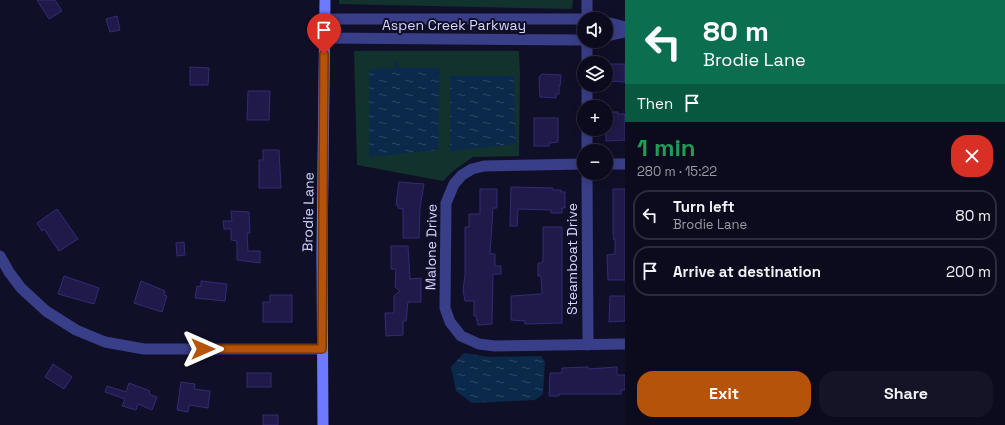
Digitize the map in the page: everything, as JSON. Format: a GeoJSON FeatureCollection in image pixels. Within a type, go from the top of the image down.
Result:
{"type":"FeatureCollection","features":[{"type":"Feature","properties":{"kind":"main road","name":"Brodie Lane"},"geometry":{"type":"LineString","coordinates":[[323,425],[322,349],[325,0]]}},
{"type":"Feature","properties":{"kind":"street"},"geometry":{"type":"LineString","coordinates":[[587,0],[588,12]]}},
{"type":"Feature","properties":{"kind":"street","name":"Aspen Creek Parkway"},"geometry":{"type":"LineString","coordinates":[[325,19],[577,19]]}},
{"type":"Feature","properties":{"kind":"street"},"geometry":{"type":"LineString","coordinates":[[613,24],[625,27]]}},
{"type":"Feature","properties":{"kind":"street"},"geometry":{"type":"LineString","coordinates":[[613,35],[625,32]]}},
{"type":"Feature","properties":{"kind":"street","name":"Aspen Creek Parkway"},"geometry":{"type":"LineString","coordinates":[[325,38],[577,40]]}},
{"type":"Feature","properties":{"kind":"street","name":"Malone Drive"},"geometry":{"type":"LineString","coordinates":[[577,164],[484,166],[462,175],[449,192],[446,203],[445,308],[450,322],[461,336],[479,344],[495,346],[625,344]]}},
{"type":"Feature","properties":{"kind":"street"},"geometry":{"type":"LineString","coordinates":[[613,164],[625,164]]}},
{"type":"Feature","properties":{"kind":"street","name":"Steamboat Drive"},"geometry":{"type":"LineString","coordinates":[[587,180],[588,345]]}},
{"type":"Feature","properties":{"kind":"street"},"geometry":{"type":"LineString","coordinates":[[0,256],[9,272],[22,288],[46,311],[76,330],[105,342],[144,349],[322,349]]}},
{"type":"Feature","properties":{"kind":"green space"},"geometry":{"type":"Polygon","coordinates":[[[339,0],[573,0],[572,9],[339,4],[339,0]]]}},
{"type":"Feature","properties":{"kind":"green space"},"geometry":{"type":"Polygon","coordinates":[[[354,51],[519,51],[519,156],[473,157],[453,171],[443,181],[357,165],[354,51]]]}},
{"type":"Feature","properties":{"kind":"water"},"geometry":{"type":"Polygon","coordinates":[[[440,68],[438,150],[369,157],[369,69],[440,68]]]}},
{"type":"Feature","properties":{"kind":"water"},"geometry":{"type":"Polygon","coordinates":[[[450,76],[514,76],[516,144],[450,151],[450,76]]]}},
{"type":"Feature","properties":{"kind":"water"},"geometry":{"type":"Polygon","coordinates":[[[464,353],[489,357],[541,356],[545,362],[543,394],[535,400],[472,403],[456,391],[451,367],[464,353]]]}},
{"type":"Feature","properties":{"kind":"building"},"geometry":{"type":"Polygon","coordinates":[[[37,0],[55,0],[62,11],[49,19],[37,0]]]}},
{"type":"Feature","properties":{"kind":"building"},"geometry":{"type":"Polygon","coordinates":[[[117,16],[120,30],[110,32],[106,19],[117,16]]]}},
{"type":"Feature","properties":{"kind":"building"},"geometry":{"type":"Polygon","coordinates":[[[613,64],[625,64],[625,82],[613,81],[613,64]]]}},
{"type":"Feature","properties":{"kind":"building"},"geometry":{"type":"Polygon","coordinates":[[[190,67],[209,68],[208,85],[190,85],[190,67]]]}},
{"type":"Feature","properties":{"kind":"building"},"geometry":{"type":"Polygon","coordinates":[[[542,74],[561,75],[559,94],[556,94],[556,98],[540,97],[539,77],[542,74]]]}},
{"type":"Feature","properties":{"kind":"building"},"geometry":{"type":"Polygon","coordinates":[[[248,91],[270,91],[269,120],[247,120],[248,91]]]}},
{"type":"Feature","properties":{"kind":"building"},"geometry":{"type":"Polygon","coordinates":[[[613,112],[625,114],[625,140],[606,141],[606,136],[613,136],[613,112]]]}},
{"type":"Feature","properties":{"kind":"building"},"geometry":{"type":"Polygon","coordinates":[[[534,118],[558,118],[558,142],[549,143],[549,146],[534,146],[534,118]]]}},
{"type":"Feature","properties":{"kind":"building"},"geometry":{"type":"Polygon","coordinates":[[[263,150],[279,150],[281,188],[259,188],[259,160],[263,160],[263,150]]]}},
{"type":"Feature","properties":{"kind":"building"},"geometry":{"type":"Polygon","coordinates":[[[399,182],[424,184],[420,207],[419,238],[403,238],[403,209],[398,208],[398,205],[396,205],[399,182]]]}},
{"type":"Feature","properties":{"kind":"building"},"geometry":{"type":"Polygon","coordinates":[[[511,187],[553,188],[553,190],[561,190],[561,192],[565,192],[565,208],[562,208],[562,213],[551,213],[551,210],[518,209],[517,226],[510,226],[511,187]]]}},
{"type":"Feature","properties":{"kind":"building"},"geometry":{"type":"Polygon","coordinates":[[[480,189],[497,189],[497,208],[493,208],[490,254],[495,254],[495,266],[501,266],[501,274],[493,274],[492,324],[478,325],[476,316],[474,316],[474,301],[465,301],[463,290],[465,275],[465,227],[469,227],[469,214],[480,214],[480,189]]]}},
{"type":"Feature","properties":{"kind":"building"},"geometry":{"type":"Polygon","coordinates":[[[613,189],[625,189],[625,280],[608,280],[607,255],[615,254],[615,239],[614,240],[613,233],[613,189]]]}},
{"type":"Feature","properties":{"kind":"building"},"geometry":{"type":"Polygon","coordinates":[[[57,209],[78,239],[59,251],[44,229],[42,231],[37,223],[57,209]]]}},
{"type":"Feature","properties":{"kind":"building"},"geometry":{"type":"Polygon","coordinates":[[[231,211],[249,212],[250,233],[247,233],[248,251],[260,251],[260,263],[237,260],[237,241],[231,240],[231,229],[224,229],[223,221],[232,221],[231,211]]]}},
{"type":"Feature","properties":{"kind":"building"},"geometry":{"type":"Polygon","coordinates":[[[543,227],[562,227],[562,323],[525,324],[525,321],[511,320],[511,296],[542,294],[541,276],[538,276],[538,263],[542,263],[543,260],[543,227]]]}},
{"type":"Feature","properties":{"kind":"building"},"geometry":{"type":"Polygon","coordinates":[[[184,242],[185,255],[177,256],[176,243],[184,242]]]}},
{"type":"Feature","properties":{"kind":"building"},"geometry":{"type":"Polygon","coordinates":[[[391,246],[408,246],[410,279],[421,278],[421,302],[408,302],[406,321],[403,321],[403,335],[386,336],[385,313],[394,313],[394,296],[400,291],[395,287],[396,269],[391,269],[391,246]]]}},
{"type":"Feature","properties":{"kind":"building"},"geometry":{"type":"Polygon","coordinates":[[[64,276],[99,288],[94,304],[58,294],[64,276]]]}},
{"type":"Feature","properties":{"kind":"building"},"geometry":{"type":"Polygon","coordinates":[[[141,281],[165,291],[164,295],[167,296],[162,312],[134,303],[141,281]]]}},
{"type":"Feature","properties":{"kind":"building"},"geometry":{"type":"Polygon","coordinates":[[[201,281],[227,284],[225,301],[195,298],[197,286],[201,287],[201,281]]]}},
{"type":"Feature","properties":{"kind":"building"},"geometry":{"type":"Polygon","coordinates":[[[270,295],[292,295],[292,322],[263,322],[263,302],[270,302],[270,295]]]}},
{"type":"Feature","properties":{"kind":"building"},"geometry":{"type":"Polygon","coordinates":[[[610,296],[625,296],[625,321],[609,322],[610,296]]]}},
{"type":"Feature","properties":{"kind":"building"},"geometry":{"type":"Polygon","coordinates":[[[53,364],[72,377],[64,389],[45,377],[53,364]]]}},
{"type":"Feature","properties":{"kind":"building"},"geometry":{"type":"Polygon","coordinates":[[[588,367],[588,369],[617,367],[617,375],[625,375],[625,390],[621,390],[621,394],[559,394],[559,396],[549,396],[550,373],[562,373],[562,368],[588,367]]]}},
{"type":"Feature","properties":{"kind":"building"},"geometry":{"type":"Polygon","coordinates":[[[247,373],[271,373],[271,387],[247,387],[247,373]]]}},
{"type":"Feature","properties":{"kind":"building"},"geometry":{"type":"Polygon","coordinates":[[[181,382],[195,384],[194,389],[210,391],[208,408],[189,405],[188,412],[177,410],[181,382]]]}},
{"type":"Feature","properties":{"kind":"building"},"geometry":{"type":"Polygon","coordinates":[[[129,383],[150,391],[149,394],[157,397],[152,410],[138,404],[136,410],[122,406],[125,399],[105,392],[107,386],[126,392],[129,383]]]}},
{"type":"Feature","properties":{"kind":"building"},"geometry":{"type":"Polygon","coordinates":[[[263,415],[278,415],[278,425],[263,425],[263,415]]]}},
{"type":"Feature","properties":{"kind":"waterway"},"geometry":{"type":"LineString","coordinates":[[396,62],[398,71]]}},
{"type":"Feature","properties":{"kind":"route"},"geometry":{"type":"LineString","coordinates":[[203,349],[322,349],[324,54]]}}]}
